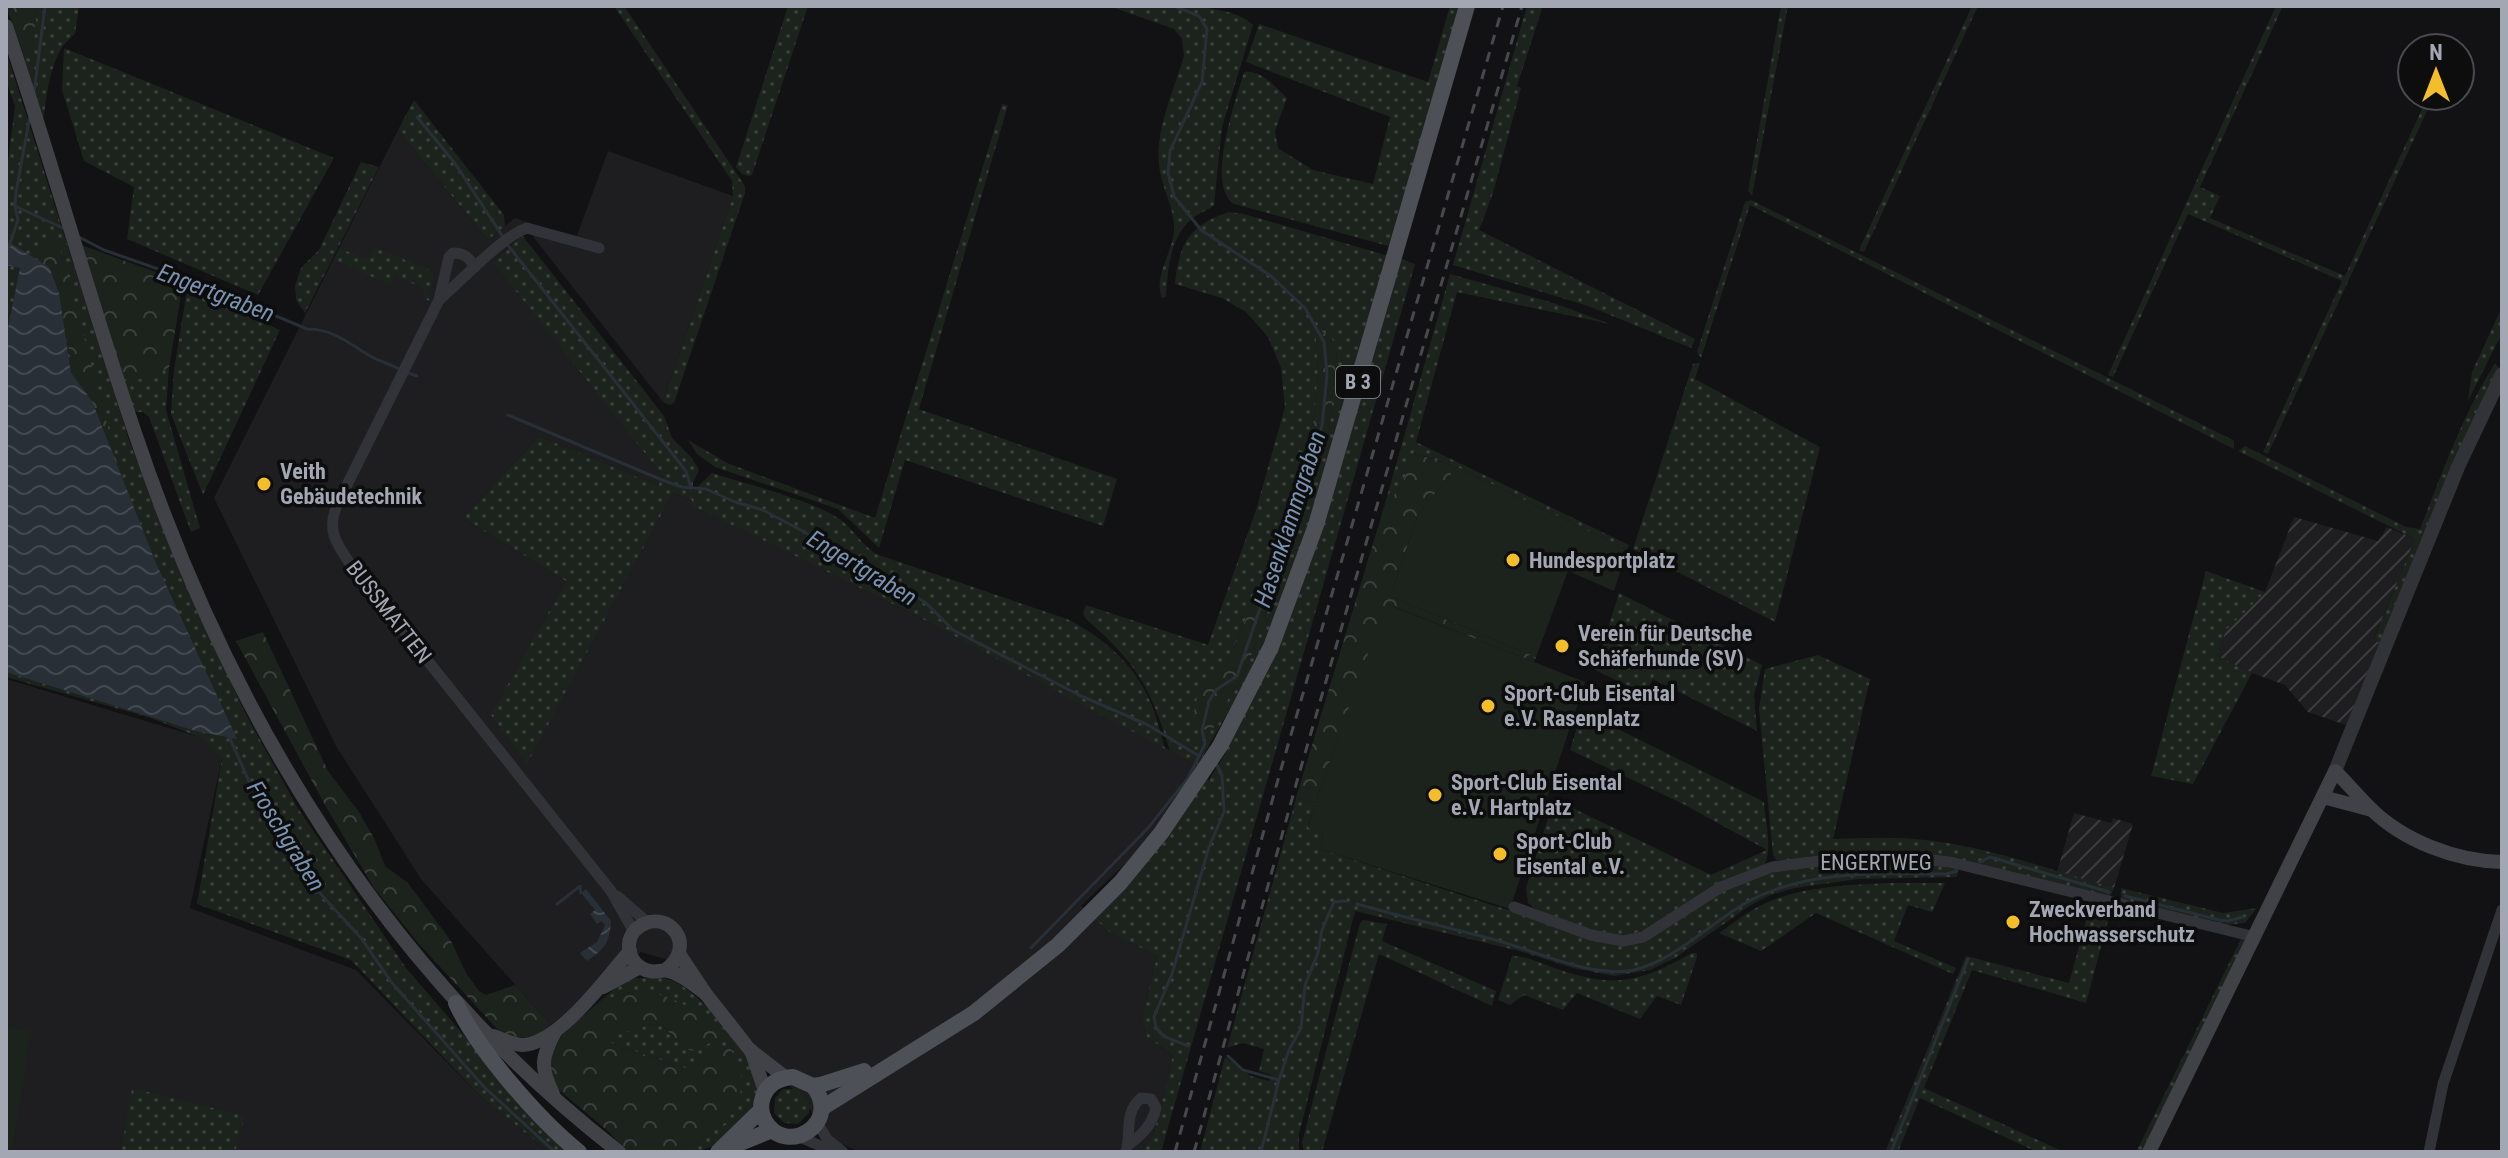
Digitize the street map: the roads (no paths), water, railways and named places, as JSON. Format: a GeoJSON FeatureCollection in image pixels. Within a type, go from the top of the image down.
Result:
{"type":"FeatureCollection","features":[{"type":"Feature","properties":{"kind":"main road","name":"B 3"},"geometry":{"type":"LineString","coordinates":[[798,1136],[812,1128],[820,1115],[903,1056],[974,1013],[1058,945],[1134,867],[1174,816],[1220,746],[1271,647],[1316,525],[1467,6]]}},
{"type":"Feature","properties":{"kind":"main road"},"geometry":{"type":"LineString","coordinates":[[6,26],[135,435],[174,539],[243,690],[295,785],[333,845],[405,944],[485,1033],[556,1100],[619,1152]]}},
{"type":"Feature","properties":{"kind":"main road"},"geometry":{"type":"LineString","coordinates":[[2149,1152],[2335,771],[2372,810],[2426,845],[2449,854],[2502,862]]}},
{"type":"Feature","properties":{"kind":"main road"},"geometry":{"type":"LineString","coordinates":[[2323,797],[2372,810]]}},
{"type":"Feature","properties":{"kind":"main road"},"geometry":{"type":"LineString","coordinates":[[665,970],[674,963],[680,943],[675,931],[662,922],[647,922],[630,939],[630,951],[640,967],[650,971],[665,970],[705,993]]}},
{"type":"Feature","properties":{"kind":"main road"},"geometry":{"type":"LineString","coordinates":[[485,1033],[523,1045],[537,1042],[555,1031],[630,951]]}},
{"type":"Feature","properties":{"kind":"main road"},"geometry":{"type":"LineString","coordinates":[[679,954],[750,1050],[785,1077]]}},
{"type":"Feature","properties":{"kind":"main road"},"geometry":{"type":"LineString","coordinates":[[595,991],[640,967]]}},
{"type":"Feature","properties":{"kind":"main road"},"geometry":{"type":"LineString","coordinates":[[456,1003],[467,1027],[520,1093],[579,1152]]}},
{"type":"Feature","properties":{"kind":"main road"},"geometry":{"type":"LineString","coordinates":[[555,1031],[545,1051],[543,1067],[556,1100]]}},
{"type":"Feature","properties":{"kind":"main road"},"geometry":{"type":"LineString","coordinates":[[750,1050],[765,1091],[761,1110],[764,1119],[772,1130],[784,1136],[798,1136]]}},
{"type":"Feature","properties":{"kind":"main road","name":"B 3"},"geometry":{"type":"LineString","coordinates":[[813,1086],[903,1056]]}},
{"type":"Feature","properties":{"kind":"main road"},"geometry":{"type":"LineString","coordinates":[[765,1091],[785,1077],[800,1078],[813,1086],[820,1096],[820,1115]]}},
{"type":"Feature","properties":{"kind":"main road"},"geometry":{"type":"LineString","coordinates":[[719,1152],[761,1110]]}},
{"type":"Feature","properties":{"kind":"main road"},"geometry":{"type":"LineString","coordinates":[[719,1152],[772,1130]]}},
{"type":"Feature","properties":{"kind":"street","name":"BUSSMATTEN"},"geometry":{"type":"LineString","coordinates":[[439,300],[508,238],[527,228],[599,248]]}},
{"type":"Feature","properties":{"kind":"street","name":"BUSSMATTEN"},"geometry":{"type":"LineString","coordinates":[[475,267],[469,257],[453,253],[446,264],[439,300],[334,513],[331,530],[334,539],[611,891],[634,932]]}},
{"type":"Feature","properties":{"kind":"street"},"geometry":{"type":"LineString","coordinates":[[2335,771],[2438,515],[2502,374]]}},
{"type":"Feature","properties":{"kind":"street","name":"ENGERTWEG"},"geometry":{"type":"LineString","coordinates":[[1514,907],[1591,935],[1623,941],[1643,937],[1721,887],[1772,867],[1874,859],[1931,860],[1950,862],[2255,937]]}},
{"type":"Feature","properties":{"kind":"street","name":"BUSSMATTEN"},"geometry":{"type":"LineString","coordinates":[[611,891],[647,922]]}},
{"type":"Feature","properties":{"kind":"street"},"geometry":{"type":"LineString","coordinates":[[2429,1152],[2443,1084],[2502,910]]}},
{"type":"Feature","properties":{"kind":"street"},"geometry":{"type":"LineString","coordinates":[[820,1115],[827,1139],[843,1152]]}},
{"type":"Feature","properties":{"kind":"street"},"geometry":{"type":"LineString","coordinates":[[798,1136],[834,1152]]}},
{"type":"Feature","properties":{"kind":"water"},"geometry":{"type":"Polygon","coordinates":[[[10,243],[49,267],[59,293],[71,373],[92,401],[155,561],[237,739],[196,731],[6,672],[6,338],[20,268],[6,265],[6,244],[10,243]]]}},
{"type":"Feature","properties":{"kind":"water"},"geometry":{"type":"Polygon","coordinates":[[[586,889],[611,921],[605,945],[587,961],[580,953],[597,942],[605,925],[602,921],[597,924],[590,914],[595,910],[581,893],[586,889]]]}},
{"type":"Feature","properties":{"kind":"waterway"},"geometry":{"type":"LineString","coordinates":[[34,93],[45,6]]}},
{"type":"Feature","properties":{"kind":"waterway","name":"Hasenklammgraben"},"geometry":{"type":"LineString","coordinates":[[1031,948],[1148,828],[1188,778],[1205,744],[1202,730],[1209,701],[1216,690],[1237,676],[1322,426],[1327,374],[1324,342],[1305,308],[1271,276],[1201,230],[1174,196],[1168,173],[1170,151],[1202,82],[1207,29],[1199,16],[1174,6]]}},
{"type":"Feature","properties":{"kind":"waterway"},"geometry":{"type":"LineString","coordinates":[[9,246],[18,220],[16,192],[30,116]]}},
{"type":"Feature","properties":{"kind":"waterway"},"geometry":{"type":"LineString","coordinates":[[417,117],[454,162],[503,237]]}},
{"type":"Feature","properties":{"kind":"waterway","name":"Engertgraben"},"geometry":{"type":"LineString","coordinates":[[15,206],[65,229]]}},
{"type":"Feature","properties":{"kind":"waterway","name":"Engertgraben"},"geometry":{"type":"LineString","coordinates":[[79,237],[104,250],[198,283],[307,329],[333,334],[399,369]]}},
{"type":"Feature","properties":{"kind":"waterway"},"geometry":{"type":"LineString","coordinates":[[507,244],[686,471],[691,488]]}},
{"type":"Feature","properties":{"kind":"waterway","name":"Engertgraben"},"geometry":{"type":"LineString","coordinates":[[406,372],[417,376]]}},
{"type":"Feature","properties":{"kind":"waterway","name":"Engertgraben"},"geometry":{"type":"LineString","coordinates":[[508,415],[662,480],[682,487],[706,489],[763,510],[868,566],[897,588],[926,603],[953,630],[1079,695],[1148,725],[1199,756]]}},
{"type":"Feature","properties":{"kind":"waterway","name":"Froschgraben"},"geometry":{"type":"LineString","coordinates":[[228,734],[258,802],[279,827],[292,853],[318,891],[361,938],[392,983],[484,1087],[555,1152]]}},
{"type":"Feature","properties":{"kind":"waterway"},"geometry":{"type":"LineString","coordinates":[[1188,1046],[1163,1036],[1156,1027],[1154,1017],[1172,974],[1209,847],[1224,812],[1222,776],[1216,763]]}},
{"type":"Feature","properties":{"kind":"waterway"},"geometry":{"type":"LineString","coordinates":[[1980,862],[1990,857],[2109,892]]}},
{"type":"Feature","properties":{"kind":"waterway"},"geometry":{"type":"LineString","coordinates":[[1357,904],[1492,939],[1582,967],[1618,972],[1634,970],[1663,959],[1744,904],[1791,885],[1842,876],[1946,874],[1957,871]]}},
{"type":"Feature","properties":{"kind":"waterway"},"geometry":{"type":"LineString","coordinates":[[557,904],[580,886],[581,893]]}},
{"type":"Feature","properties":{"kind":"waterway"},"geometry":{"type":"LineString","coordinates":[[2125,896],[2219,920],[2243,917]]}},
{"type":"Feature","properties":{"kind":"waterway"},"geometry":{"type":"LineString","coordinates":[[1279,1080],[1289,1050],[1301,1028],[1305,985],[1318,953],[1322,930],[1334,902],[1346,901]]}},
{"type":"Feature","properties":{"kind":"waterway"},"geometry":{"type":"LineString","coordinates":[[1891,1152],[1968,959]]}},
{"type":"Feature","properties":{"kind":"waterway"},"geometry":{"type":"LineString","coordinates":[[1228,1056],[1243,1070],[1279,1080],[1261,1152]]}},
{"type":"Feature","properties":{"kind":"railway"},"geometry":{"type":"LineString","coordinates":[[1175,1152],[1279,776],[1503,6]]}},
{"type":"Feature","properties":{"kind":"railway"},"geometry":{"type":"LineString","coordinates":[[1194,1152],[1297,781],[1522,6]]}},
{"type":"Feature","properties":{"kind":"place","name":"Veith Gebäudetechnik"},"geometry":{"type":"Point","coordinates":[264,484]}},
{"type":"Feature","properties":{"kind":"place","name":"Hundesportplatz"},"geometry":{"type":"Point","coordinates":[1513,560]}},
{"type":"Feature","properties":{"kind":"place","name":"Verein für Deutsche Schäferhunde (SV)"},"geometry":{"type":"Point","coordinates":[1562,646]}},
{"type":"Feature","properties":{"kind":"place","name":"Sport-Club Eisental e.V. Rasenplatz"},"geometry":{"type":"Point","coordinates":[1488,706]}},
{"type":"Feature","properties":{"kind":"place","name":"Sport-Club Eisental e.V. Hartplatz"},"geometry":{"type":"Point","coordinates":[1435,795]}},
{"type":"Feature","properties":{"kind":"place","name":"Sport-Club Eisental e.V."},"geometry":{"type":"Point","coordinates":[1500,854]}},
{"type":"Feature","properties":{"kind":"place","name":"Zweckverband Hochwasserschutz"},"geometry":{"type":"Point","coordinates":[2013,922]}}]}
